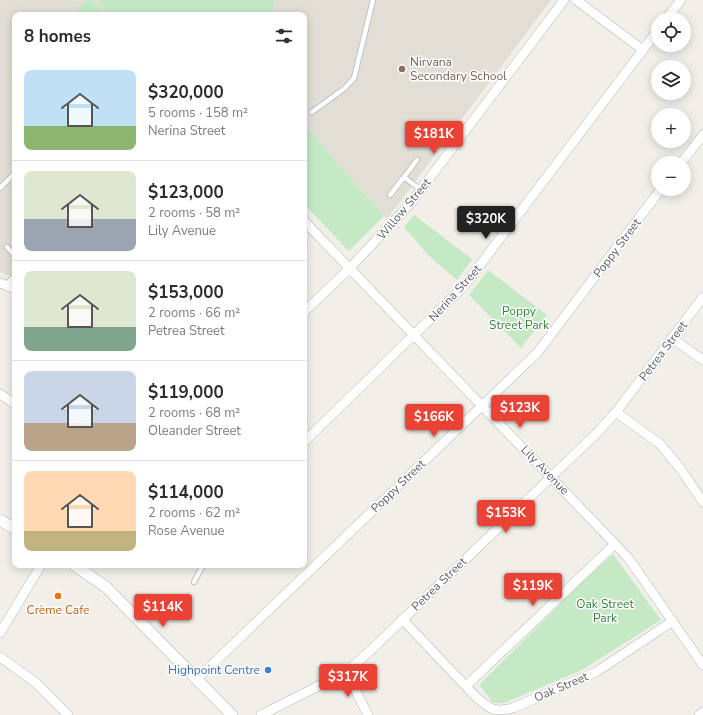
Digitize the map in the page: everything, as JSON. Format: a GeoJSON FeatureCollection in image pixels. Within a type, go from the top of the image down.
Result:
{"type":"FeatureCollection","features":[{"type":"Feature","properties":{"kind":"street","name":"Willow Street"},"geometry":{"type":"LineString","coordinates":[[307,309],[399,218],[564,0]]}},
{"type":"Feature","properties":{"kind":"street"},"geometry":{"type":"LineString","coordinates":[[576,0],[643,50]]}},
{"type":"Feature","properties":{"kind":"street"},"geometry":{"type":"LineString","coordinates":[[672,12],[681,0]]}},
{"type":"Feature","properties":{"kind":"street","name":"Nerina Street"},"geometry":{"type":"LineString","coordinates":[[307,439],[415,335],[470,279],[651,39]]}},
{"type":"Feature","properties":{"kind":"street"},"geometry":{"type":"LineString","coordinates":[[686,156],[703,135]]}},
{"type":"Feature","properties":{"kind":"street","name":"Poppy Street"},"geometry":{"type":"LineString","coordinates":[[197,679],[541,348],[657,196]]}},
{"type":"Feature","properties":{"kind":"street","name":"Lily Avenue"},"geometry":{"type":"LineString","coordinates":[[307,224],[483,405],[629,559],[703,665]]}},
{"type":"Feature","properties":{"kind":"street","name":"Petrea Street"},"geometry":{"type":"LineString","coordinates":[[262,715],[346,672],[402,619],[599,431],[616,412],[703,297]]}},
{"type":"Feature","properties":{"kind":"street"},"geometry":{"type":"LineString","coordinates":[[672,338],[703,360]]}},
{"type":"Feature","properties":{"kind":"street"},"geometry":{"type":"LineString","coordinates":[[0,394],[12,402]]}},
{"type":"Feature","properties":{"kind":"street"},"geometry":{"type":"LineString","coordinates":[[616,412],[660,444],[680,468],[703,502]]}},
{"type":"Feature","properties":{"kind":"street"},"geometry":{"type":"LineString","coordinates":[[0,520],[12,527]]}},
{"type":"Feature","properties":{"kind":"street"},"geometry":{"type":"LineString","coordinates":[[466,686],[615,544]]}},
{"type":"Feature","properties":{"kind":"street"},"geometry":{"type":"LineString","coordinates":[[0,633],[39,568]]}},
{"type":"Feature","properties":{"kind":"street"},"geometry":{"type":"LineString","coordinates":[[78,568],[106,587],[232,715]]}},
{"type":"Feature","properties":{"kind":"street","name":"Oak Street"},"geometry":{"type":"LineString","coordinates":[[402,619],[466,686],[494,710],[504,711],[596,672],[672,621]]}},
{"type":"Feature","properties":{"kind":"street"},"geometry":{"type":"LineString","coordinates":[[0,657],[33,680],[68,715]]}},
{"type":"Feature","properties":{"kind":"street"},"geometry":{"type":"LineString","coordinates":[[346,672],[368,715]]}},
{"type":"Feature","properties":{"kind":"street"},"geometry":{"type":"LineString","coordinates":[[699,715],[703,712]]}},
{"type":"Feature","properties":{"kind":"lane"},"geometry":{"type":"LineString","coordinates":[[312,112],[345,88],[354,78],[373,0]]}},
{"type":"Feature","properties":{"kind":"lane"},"geometry":{"type":"LineString","coordinates":[[390,195],[417,160]]}},
{"type":"Feature","properties":{"kind":"lane"},"geometry":{"type":"LineString","coordinates":[[0,188],[12,177]]}},
{"type":"Feature","properties":{"kind":"lane"},"geometry":{"type":"LineString","coordinates":[[404,177],[421,190]]}},
{"type":"Feature","properties":{"kind":"lane"},"geometry":{"type":"LineString","coordinates":[[7,247],[12,253]]}},
{"type":"Feature","properties":{"kind":"lane"},"geometry":{"type":"LineString","coordinates":[[194,582],[201,568]]}},
{"type":"Feature","properties":{"kind":"shaded area"},"geometry":{"type":"Polygon","coordinates":[[[0,0],[97,0],[107,12],[12,12],[12,277],[0,272],[0,0]]]}},
{"type":"Feature","properties":{"kind":"shaded area","name":"Nirvana Secondary School"},"geometry":{"type":"Polygon","coordinates":[[[275,0],[551,0],[387,219],[307,127],[307,12],[273,12],[275,0]]]}},
{"type":"Feature","properties":{"kind":"green space"},"geometry":{"type":"Polygon","coordinates":[[[87,0],[93,0],[103,12],[80,12],[77,8],[87,0]]]}},
{"type":"Feature","properties":{"kind":"green space"},"geometry":{"type":"Polygon","coordinates":[[[97,0],[275,0],[273,12],[107,12],[97,0]]]}},
{"type":"Feature","properties":{"kind":"green space"},"geometry":{"type":"Polygon","coordinates":[[[307,127],[384,216],[349,251],[307,207],[307,127]]]}},
{"type":"Feature","properties":{"kind":"green space"},"geometry":{"type":"Polygon","coordinates":[[[414,215],[472,259],[457,280],[428,255],[404,227],[414,215]]]}},
{"type":"Feature","properties":{"kind":"green space","name":"Poppy Street Park"},"geometry":{"type":"Polygon","coordinates":[[[488,270],[547,315],[521,348],[469,295],[488,270]]]}},
{"type":"Feature","properties":{"kind":"green space","name":"Oak Street Park"},"geometry":{"type":"Polygon","coordinates":[[[613,554],[661,620],[582,670],[504,703],[493,703],[480,686],[481,683],[581,583],[613,554]]]}},
{"type":"Feature","properties":{"kind":"place","name":"Nirvana Secondary School"},"geometry":{"type":"Point","coordinates":[402,69]}},
{"type":"Feature","properties":{"kind":"place","name":"Crème Cafe"},"geometry":{"type":"Point","coordinates":[58,596]}},
{"type":"Feature","properties":{"kind":"place","name":"Highpoint Centre"},"geometry":{"type":"Point","coordinates":[268,670]}}]}
